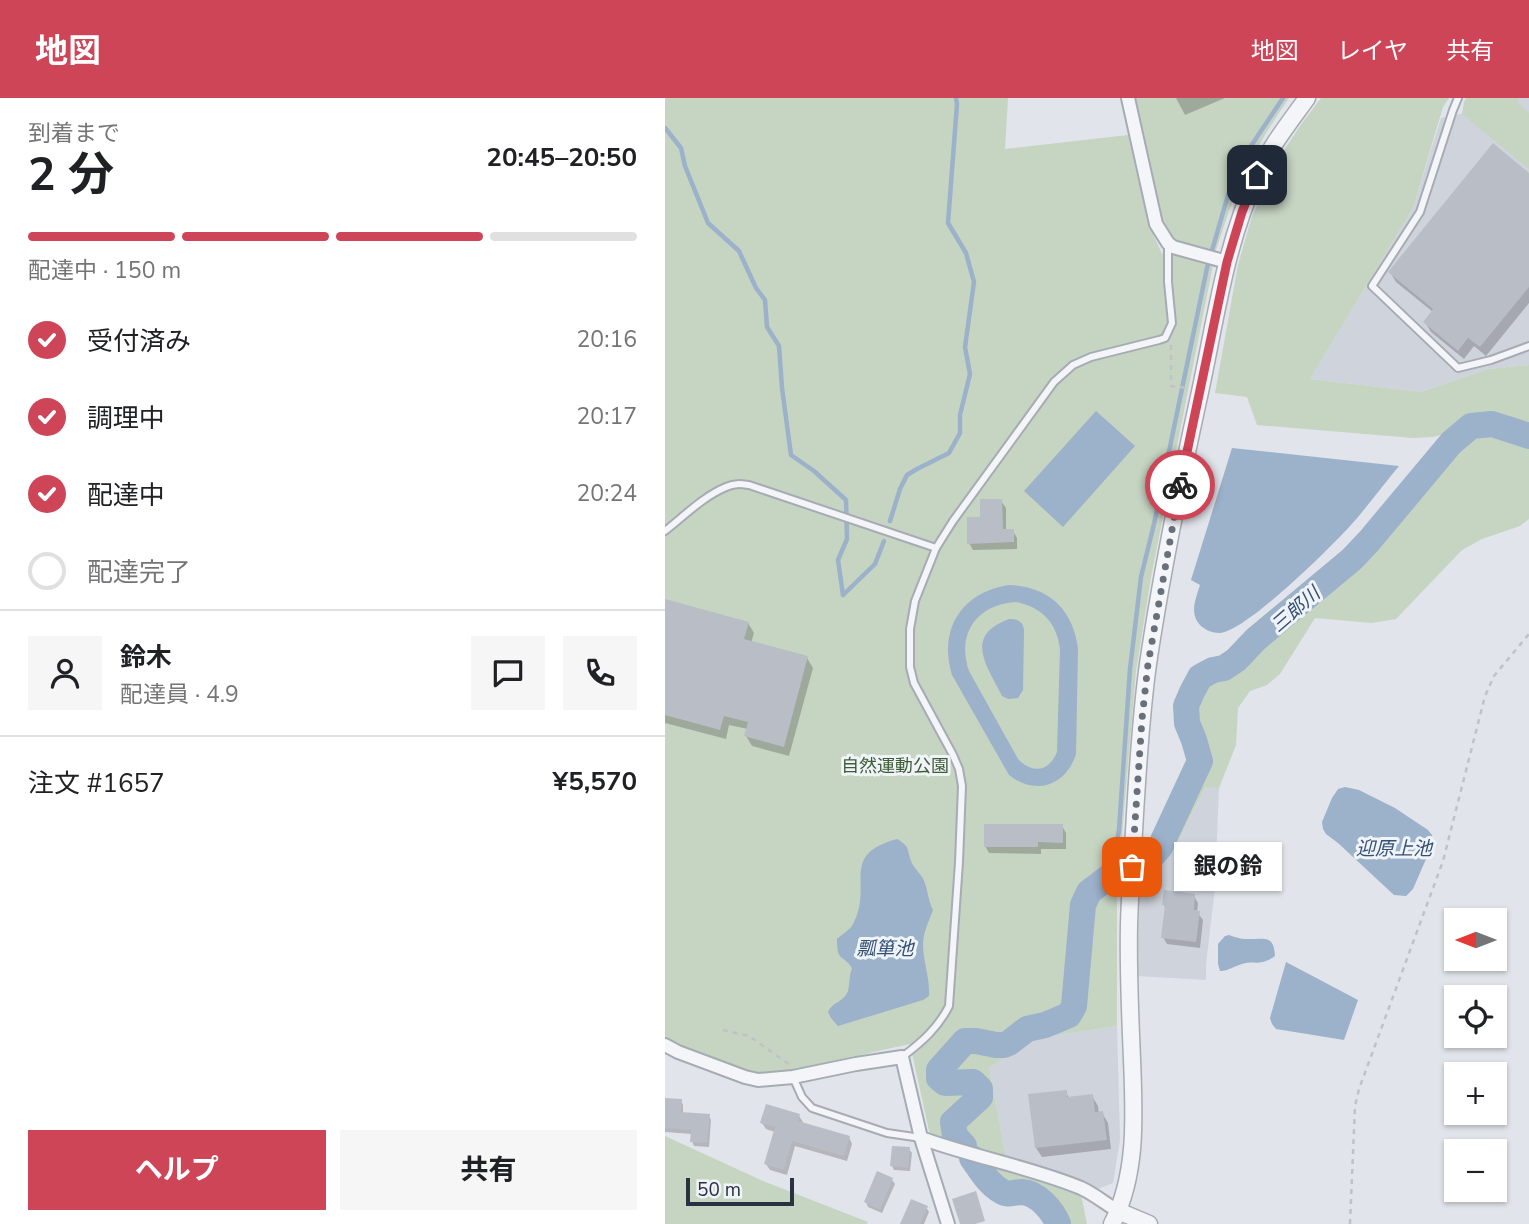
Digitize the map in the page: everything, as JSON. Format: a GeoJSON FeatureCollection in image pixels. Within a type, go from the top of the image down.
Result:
{"type":"FeatureCollection","features":[{"type":"Feature","properties":{"kind":"street"},"geometry":{"type":"LineString","coordinates":[[1128,98],[1156,224],[1173,247],[1221,260]]}},
{"type":"Feature","properties":{"kind":"street"},"geometry":{"type":"LineString","coordinates":[[1115,1218],[1130,1169],[1134,1113],[1129,920],[1148,664],[1221,260],[1271,148],[1307,98]]}},
{"type":"Feature","properties":{"kind":"street"},"geometry":{"type":"LineString","coordinates":[[665,1045],[758,1080],[793,1077],[902,1056],[921,1138],[948,1224]]}},
{"type":"Feature","properties":{"kind":"street"},"geometry":{"type":"LineString","coordinates":[[921,1138],[1083,1189],[1115,1218],[1149,1224]]}},
{"type":"Feature","properties":{"kind":"lane"},"geometry":{"type":"LineString","coordinates":[[1458,98],[1420,212],[1371,286],[1458,368],[1491,360],[1529,346]]}},
{"type":"Feature","properties":{"kind":"lane"},"geometry":{"type":"LineString","coordinates":[[902,1056],[924,1040],[943,1020],[949,1006],[962,786],[959,769],[914,683],[910,667],[910,629],[915,601],[936,548],[1054,382],[1073,365],[1091,357],[1165,338],[1172,323],[1168,243]]}},
{"type":"Feature","properties":{"kind":"lane"},"geometry":{"type":"LineString","coordinates":[[665,531],[708,498],[725,487],[736,484],[749,485],[936,548]]}},
{"type":"Feature","properties":{"kind":"lane"},"geometry":{"type":"LineString","coordinates":[[793,1077],[801,1097],[812,1108],[887,1133],[921,1138]]}},
{"type":"Feature","properties":{"kind":"path"},"geometry":{"type":"LineString","coordinates":[[1167,334],[1171,340],[1171,386],[1187,388]]}},
{"type":"Feature","properties":{"kind":"path"},"geometry":{"type":"LineString","coordinates":[[1350,1224],[1355,1106],[1359,1089],[1443,861],[1485,696],[1494,676],[1529,634]]}},
{"type":"Feature","properties":{"kind":"path"},"geometry":{"type":"LineString","coordinates":[[723,1030],[749,1036],[790,1063],[793,1077]]}},
{"type":"Feature","properties":{"kind":"shaded area"},"geometry":{"type":"Polygon","coordinates":[[[1519,98],[1529,98],[1529,365],[1488,369],[1421,392],[1310,379],[1413,208],[1441,118],[1516,102],[1519,98]]]}},
{"type":"Feature","properties":{"kind":"shaded area"},"geometry":{"type":"Polygon","coordinates":[[[1207,786],[1219,788],[1215,887],[1206,980],[1137,976],[1140,868],[1162,866],[1207,786]]]}},
{"type":"Feature","properties":{"kind":"shaded area"},"geometry":{"type":"Polygon","coordinates":[[[1117,1026],[1120,1140],[1113,1183],[1098,1189],[1006,1158],[989,1068],[1031,1039],[1117,1026]]]}},
{"type":"Feature","properties":{"kind":"green space","name":"自然運動公園"},"geometry":{"type":"Polygon","coordinates":[[[665,98],[1008,98],[1005,149],[1128,135],[1148,223],[1162,254],[1173,247],[1154,207],[1136,98],[1289,98],[1245,172],[1216,250],[1151,577],[1136,671],[1117,894],[1117,1026],[1031,1039],[989,1068],[1006,1158],[961,1148],[930,1135],[910,1044],[782,1072],[759,1073],[733,1066],[665,1037],[665,98]]]}},
{"type":"Feature","properties":{"kind":"green space"},"geometry":{"type":"Polygon","coordinates":[[[1321,98],[1449,98],[1443,107],[1413,208],[1310,379],[1421,392],[1488,369],[1529,365],[1529,519],[1520,526],[1482,539],[1462,550],[1396,619],[1372,623],[1315,618],[1280,674],[1267,685],[1250,691],[1238,708],[1236,745],[1219,788],[1206,787],[1162,866],[1152,849],[1195,761],[1182,710],[1191,684],[1204,671],[1222,663],[1346,557],[1400,500],[1454,431],[1433,437],[1413,438],[1257,425],[1247,397],[1215,393],[1238,265],[1252,216],[1283,152],[1321,98]]]}},
{"type":"Feature","properties":{"kind":"green space"},"geometry":{"type":"Polygon","coordinates":[[[1466,98],[1519,98],[1517,102],[1529,113],[1529,169],[1462,114],[1466,98]]]}},
{"type":"Feature","properties":{"kind":"green space"},"geometry":{"type":"Polygon","coordinates":[[[665,1136],[763,1181],[868,1222],[665,1224],[665,1136]]]}},
{"type":"Feature","properties":{"kind":"green space"},"geometry":{"type":"Polygon","coordinates":[[[964,1157],[1005,1166],[1081,1194],[1087,1224],[1052,1224],[1040,1206],[1002,1203],[990,1193],[964,1157]]]}},
{"type":"Feature","properties":{"kind":"water"},"geometry":{"type":"Polygon","coordinates":[[[1096,411],[1135,446],[1063,527],[1024,491],[1096,411]]]}},
{"type":"Feature","properties":{"kind":"water"},"geometry":{"type":"Polygon","coordinates":[[[1232,448],[1399,466],[1348,529],[1292,583],[1250,617],[1233,628],[1217,633],[1200,625],[1195,616],[1194,605],[1200,585],[1191,580],[1232,448]]]}},
{"type":"Feature","properties":{"kind":"water"},"geometry":{"type":"Polygon","coordinates":[[[1009,585],[1036,590],[1047,596],[1065,612],[1075,635],[1078,649],[1076,754],[1065,774],[1049,784],[1029,785],[1009,775],[952,675],[948,643],[951,628],[967,604],[992,589],[1009,585]],[[1002,604],[981,615],[968,633],[966,657],[969,671],[1018,759],[1029,767],[1040,769],[1054,759],[1057,752],[1060,649],[1052,624],[1041,612],[1025,604],[1002,604]]]}},
{"type":"Feature","properties":{"kind":"water"},"geometry":{"type":"Polygon","coordinates":[[[1009,619],[1019,621],[1024,630],[1023,690],[1018,698],[1008,699],[1002,696],[985,663],[983,643],[986,634],[1009,619]]]}},
{"type":"Feature","properties":{"kind":"water","name":"迎原上池"},"geometry":{"type":"Polygon","coordinates":[[[1345,787],[1359,790],[1395,808],[1432,835],[1433,843],[1413,889],[1406,896],[1394,895],[1323,829],[1322,822],[1332,798],[1338,789],[1345,787]]]}},
{"type":"Feature","properties":{"kind":"water","name":"瓢箪池"},"geometry":{"type":"Polygon","coordinates":[[[897,839],[907,847],[913,865],[924,881],[933,910],[923,944],[929,996],[838,1026],[828,1012],[846,995],[852,968],[839,955],[837,939],[852,926],[859,910],[861,873],[868,854],[897,839]]]}},
{"type":"Feature","properties":{"kind":"water"},"geometry":{"type":"Polygon","coordinates":[[[1229,935],[1242,939],[1266,939],[1272,944],[1275,956],[1265,961],[1246,963],[1220,971],[1218,944],[1229,935]]]}},
{"type":"Feature","properties":{"kind":"water"},"geometry":{"type":"Polygon","coordinates":[[[1286,962],[1358,1000],[1344,1040],[1276,1029],[1272,1024],[1270,1018],[1286,962]]]}},
{"type":"Feature","properties":{"kind":"building"},"geometry":{"type":"Polygon","coordinates":[[[1493,143],[1529,173],[1529,287],[1480,347],[1468,338],[1458,351],[1423,322],[1433,309],[1388,272],[1493,143]]]}},
{"type":"Feature","properties":{"kind":"building"},"geometry":{"type":"Polygon","coordinates":[[[980,499],[1002,499],[1003,529],[1014,529],[1014,542],[967,544],[967,517],[980,517],[980,499]]]}},
{"type":"Feature","properties":{"kind":"building"},"geometry":{"type":"Polygon","coordinates":[[[665,599],[749,622],[744,639],[808,656],[784,747],[744,736],[748,722],[724,716],[720,730],[665,715],[665,599]]]}},
{"type":"Feature","properties":{"kind":"building"},"geometry":{"type":"Polygon","coordinates":[[[984,824],[1063,824],[1063,843],[1038,842],[1038,847],[984,847],[984,824]]]}},
{"type":"Feature","properties":{"kind":"building"},"geometry":{"type":"Polygon","coordinates":[[[1164,890],[1195,894],[1194,910],[1200,911],[1196,942],[1161,938],[1164,890]]]}},
{"type":"Feature","properties":{"kind":"building"},"geometry":{"type":"Polygon","coordinates":[[[1067,1090],[1067,1097],[1093,1094],[1095,1112],[1103,1111],[1107,1140],[1035,1148],[1028,1094],[1067,1090]]]}},
{"type":"Feature","properties":{"kind":"building"},"geometry":{"type":"Polygon","coordinates":[[[665,1098],[682,1099],[681,1112],[710,1114],[707,1143],[690,1142],[691,1130],[665,1128],[665,1098]]]}},
{"type":"Feature","properties":{"kind":"building"},"geometry":{"type":"Polygon","coordinates":[[[766,1104],[800,1114],[798,1121],[850,1136],[844,1156],[792,1141],[784,1170],[764,1164],[775,1127],[760,1123],[766,1104]]]}},
{"type":"Feature","properties":{"kind":"building"},"geometry":{"type":"Polygon","coordinates":[[[892,1146],[910,1147],[908,1168],[890,1166],[892,1146]]]}},
{"type":"Feature","properties":{"kind":"building"},"geometry":{"type":"Polygon","coordinates":[[[877,1171],[893,1178],[880,1210],[864,1202],[877,1171]]]}},
{"type":"Feature","properties":{"kind":"building"},"geometry":{"type":"Polygon","coordinates":[[[976,1191],[985,1221],[960,1224],[952,1199],[976,1191]]]}},
{"type":"Feature","properties":{"kind":"building"},"geometry":{"type":"Polygon","coordinates":[[[911,1199],[928,1206],[920,1224],[900,1224],[911,1199]]]}},
{"type":"Feature","properties":{"kind":"waterway"},"geometry":{"type":"LineString","coordinates":[[890,521],[907,475],[949,453],[960,433],[960,415],[970,374],[965,347],[974,282],[966,253],[948,223],[956,98]]}},
{"type":"Feature","properties":{"kind":"waterway"},"geometry":{"type":"LineString","coordinates":[[1110,876],[1119,830],[1130,669],[1141,577],[1207,268],[1228,195],[1245,155],[1283,98]]}},
{"type":"Feature","properties":{"kind":"waterway"},"geometry":{"type":"LineString","coordinates":[[665,128],[681,148],[685,166],[708,223],[739,251],[756,288],[765,300],[767,327],[779,346],[791,455],[814,471],[846,500],[847,539],[838,560],[843,595]]}},
{"type":"Feature","properties":{"kind":"waterway","name":"三郎川"},"geometry":{"type":"LineString","coordinates":[[1152,856],[1160,847],[1200,761],[1187,723],[1186,706],[1200,677],[1224,668],[1236,660],[1256,639],[1352,559],[1451,443],[1471,426],[1492,424],[1529,436]]}},
{"type":"Feature","properties":{"kind":"waterway"},"geometry":{"type":"LineString","coordinates":[[843,595],[875,564],[884,541]]}},
{"type":"Feature","properties":{"kind":"waterway","name":"三郎川"},"geometry":{"type":"LineString","coordinates":[[964,1146],[955,1136],[953,1122],[980,1097],[980,1089],[973,1082],[945,1083],[939,1078],[939,1070],[965,1041],[1004,1045],[1027,1029],[1069,1015],[1074,1006],[1083,905],[1089,892],[1118,870]]}},
{"type":"Feature","properties":{"kind":"waterway","name":"三郎川"},"geometry":{"type":"LineString","coordinates":[[972,1158],[996,1188],[1006,1193],[1022,1192],[1034,1196],[1049,1208],[1058,1224]]}},
{"type":"Feature","properties":{"kind":"way so far"},"geometry":{"type":"LineString","coordinates":[[1132,867],[1148,664],[1180,485]]}},
{"type":"Feature","properties":{"kind":"place","name":"銀の鈴"},"geometry":{"type":"Point","coordinates":[1132,867]}},
{"type":"Feature","properties":{"kind":"route"},"geometry":{"type":"LineString","coordinates":[[1180,485],[1227,262],[1242,212],[1257,175]]}}]}
